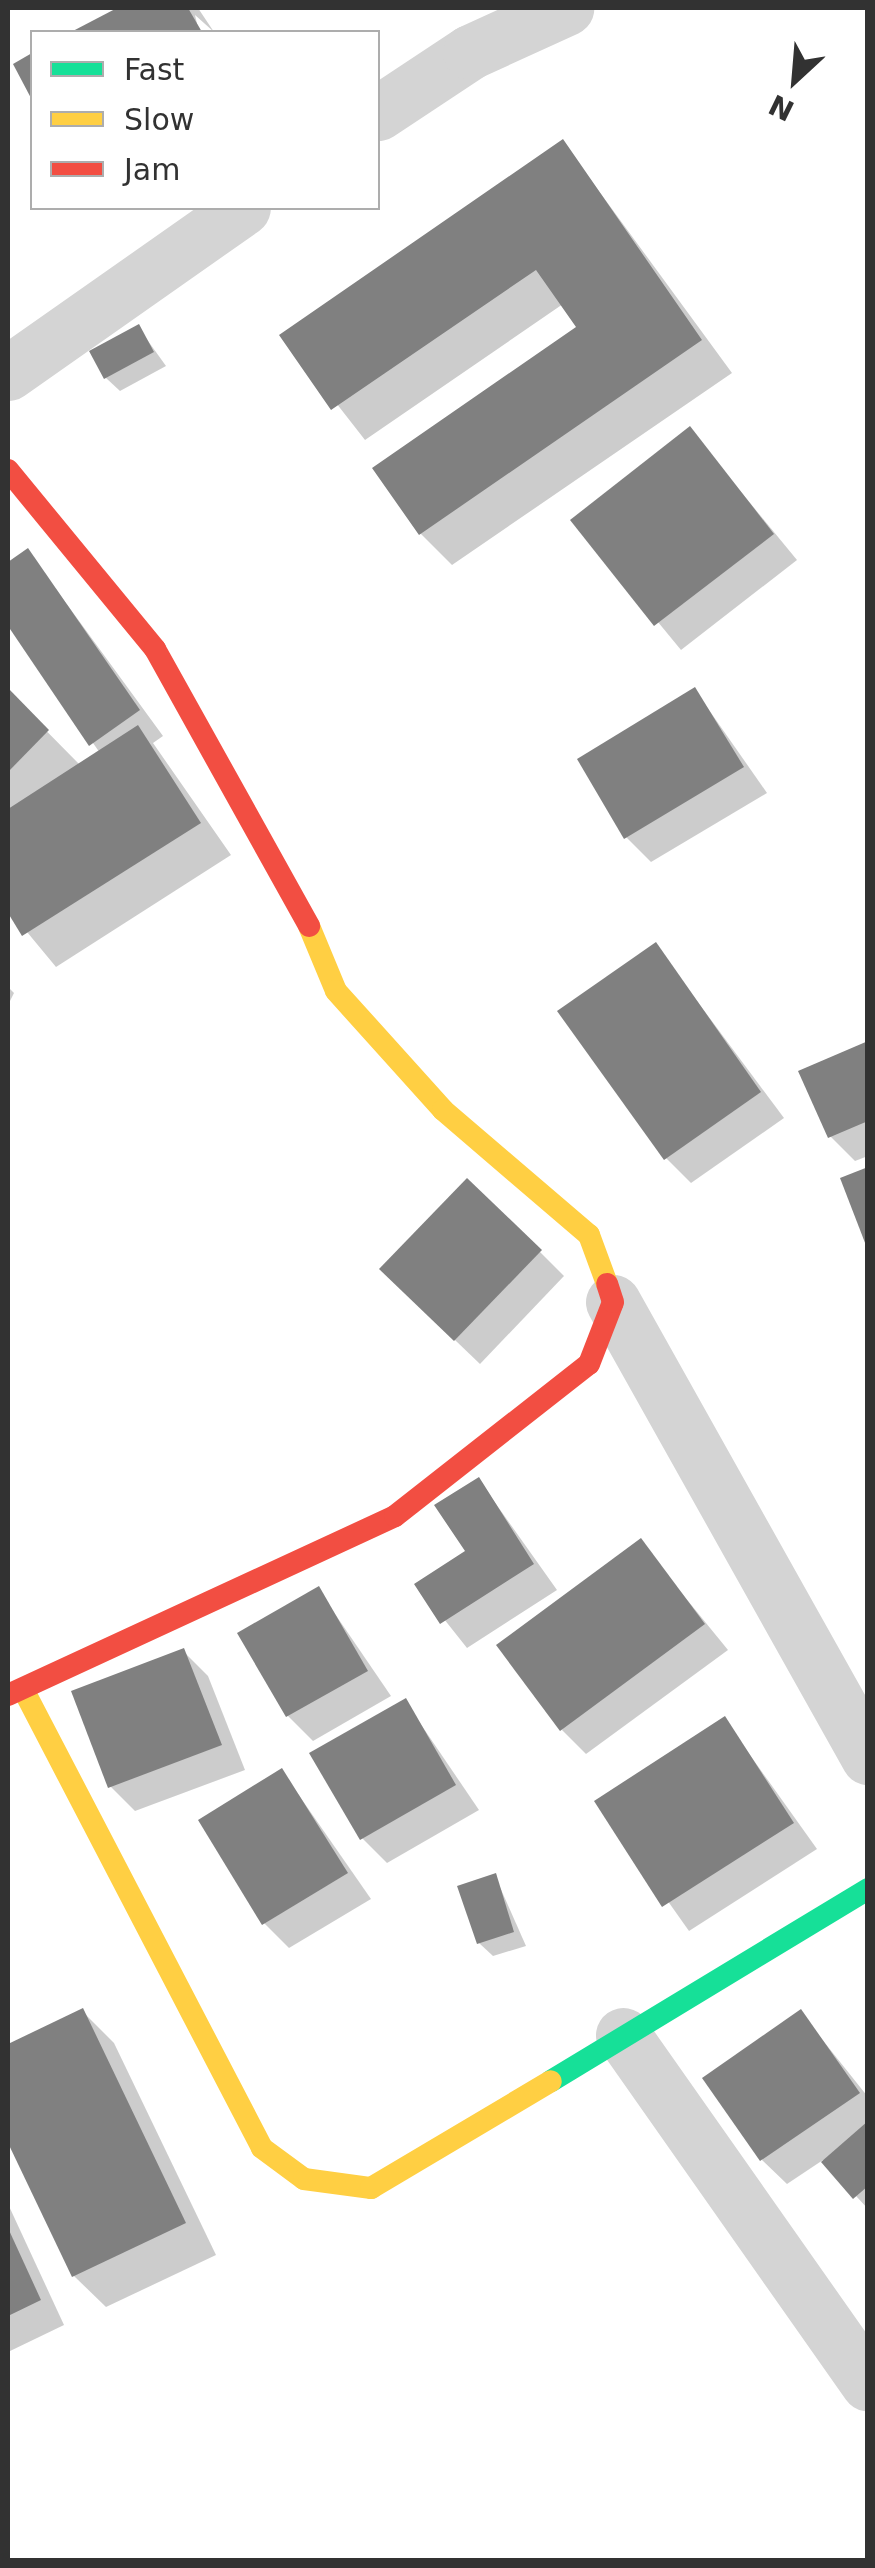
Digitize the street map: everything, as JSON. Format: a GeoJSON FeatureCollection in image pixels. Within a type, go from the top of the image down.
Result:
{"type":"FeatureCollection","features":[{"type":"Feature","properties":{"kind":"street"},"geometry":{"type":"LineString","coordinates":[[380,111],[470,52],[566,8]]}},
{"type":"Feature","properties":{"kind":"street"},"geometry":{"type":"LineString","coordinates":[[8,373],[239,210]]}},
{"type":"Feature","properties":{"kind":"street"},"geometry":{"type":"LineString","coordinates":[[8,470],[154,649],[298,900],[336,991],[443,1110],[589,1235],[613,1302],[868,1757]]}},
{"type":"Feature","properties":{"kind":"street"},"geometry":{"type":"LineString","coordinates":[[613,1302],[590,1364],[395,1516],[16,1692],[228,2096],[262,2148],[304,2178],[371,2188],[868,1888]]}},
{"type":"Feature","properties":{"kind":"street"},"geometry":{"type":"LineString","coordinates":[[622,2035],[868,2383]]}},
{"type":"Feature","properties":{"kind":"building"},"geometry":{"type":"Polygon","coordinates":[[[117,8],[188,8],[201,30],[75,30],[117,8]]]}},
{"type":"Feature","properties":{"kind":"building"},"geometry":{"type":"Polygon","coordinates":[[[30,54],[30,96],[13,64],[30,54]]]}},
{"type":"Feature","properties":{"kind":"building"},"geometry":{"type":"Polygon","coordinates":[[[563,139],[702,340],[419,535],[372,468],[576,327],[536,270],[331,410],[279,335],[563,139]]]}},
{"type":"Feature","properties":{"kind":"building"},"geometry":{"type":"Polygon","coordinates":[[[139,324],[154,352],[104,379],[89,351],[139,324]]]}},
{"type":"Feature","properties":{"kind":"building"},"geometry":{"type":"Polygon","coordinates":[[[690,426],[774,534],[654,626],[570,520],[690,426]]]}},
{"type":"Feature","properties":{"kind":"building"},"geometry":{"type":"Polygon","coordinates":[[[28,548],[140,710],[89,746],[8,626],[8,562],[28,548]]]}},
{"type":"Feature","properties":{"kind":"building"},"geometry":{"type":"Polygon","coordinates":[[[695,687],[744,767],[624,839],[577,759],[695,687]]]}},
{"type":"Feature","properties":{"kind":"building"},"geometry":{"type":"Polygon","coordinates":[[[8,688],[49,730],[8,772],[8,688]]]}},
{"type":"Feature","properties":{"kind":"building"},"geometry":{"type":"Polygon","coordinates":[[[138,725],[201,823],[22,936],[8,913],[8,809],[138,725]]]}},
{"type":"Feature","properties":{"kind":"building"},"geometry":{"type":"Polygon","coordinates":[[[656,942],[761,1092],[664,1160],[557,1011],[656,942]]]}},
{"type":"Feature","properties":{"kind":"building"},"geometry":{"type":"Polygon","coordinates":[[[868,1041],[868,1121],[828,1138],[798,1071],[868,1041]]]}},
{"type":"Feature","properties":{"kind":"building"},"geometry":{"type":"Polygon","coordinates":[[[868,1167],[868,1248],[867,1248],[840,1178],[868,1167]]]}},
{"type":"Feature","properties":{"kind":"building"},"geometry":{"type":"Polygon","coordinates":[[[467,1178],[542,1250],[454,1341],[379,1269],[467,1178]]]}},
{"type":"Feature","properties":{"kind":"building"},"geometry":{"type":"Polygon","coordinates":[[[479,1477],[534,1564],[440,1624],[414,1584],[465,1551],[434,1505],[479,1477]]]}},
{"type":"Feature","properties":{"kind":"building"},"geometry":{"type":"Polygon","coordinates":[[[641,1538],[705,1624],[560,1731],[496,1645],[641,1538]]]}},
{"type":"Feature","properties":{"kind":"building"},"geometry":{"type":"Polygon","coordinates":[[[319,1586],[368,1671],[286,1717],[237,1633],[319,1586]]]}},
{"type":"Feature","properties":{"kind":"building"},"geometry":{"type":"Polygon","coordinates":[[[184,1648],[222,1745],[108,1788],[71,1691],[184,1648]]]}},
{"type":"Feature","properties":{"kind":"building"},"geometry":{"type":"Polygon","coordinates":[[[406,1698],[456,1785],[360,1840],[309,1753],[406,1698]]]}},
{"type":"Feature","properties":{"kind":"building"},"geometry":{"type":"Polygon","coordinates":[[[725,1716],[794,1823],[662,1907],[594,1801],[725,1716]]]}},
{"type":"Feature","properties":{"kind":"building"},"geometry":{"type":"Polygon","coordinates":[[[282,1768],[348,1873],[262,1925],[198,1820],[282,1768]]]}},
{"type":"Feature","properties":{"kind":"building"},"geometry":{"type":"Polygon","coordinates":[[[496,1873],[514,1932],[477,1944],[457,1886],[496,1873]]]}},
{"type":"Feature","properties":{"kind":"building"},"geometry":{"type":"Polygon","coordinates":[[[83,2008],[186,2223],[72,2277],[8,2143],[8,2044],[83,2008]]]}},
{"type":"Feature","properties":{"kind":"building"},"geometry":{"type":"Polygon","coordinates":[[[801,2009],[860,2093],[760,2161],[702,2078],[801,2009]]]}},
{"type":"Feature","properties":{"kind":"building"},"geometry":{"type":"Polygon","coordinates":[[[868,2121],[868,2186],[853,2199],[821,2162],[868,2121]]]}},
{"type":"Feature","properties":{"kind":"building"},"geometry":{"type":"Polygon","coordinates":[[[8,2228],[41,2300],[8,2316],[8,2228]]]}},
{"type":"Feature","properties":{"kind":"traffic: fast"},"geometry":{"type":"LineString","coordinates":[[551,2081],[868,1889]]}},
{"type":"Feature","properties":{"kind":"traffic: slow"},"geometry":{"type":"LineString","coordinates":[[309,926],[336,991],[443,1110],[589,1235],[607,1284]]}},
{"type":"Feature","properties":{"kind":"traffic: slow"},"geometry":{"type":"LineString","coordinates":[[23,1689],[262,2148],[304,2179],[371,2188],[551,2081]]}},
{"type":"Feature","properties":{"kind":"traffic: jam"},"geometry":{"type":"LineString","coordinates":[[8,470],[155,649],[309,926]]}},
{"type":"Feature","properties":{"kind":"traffic: jam"},"geometry":{"type":"LineString","coordinates":[[8,1695],[395,1516],[589,1364],[613,1302],[607,1284]]}}]}
